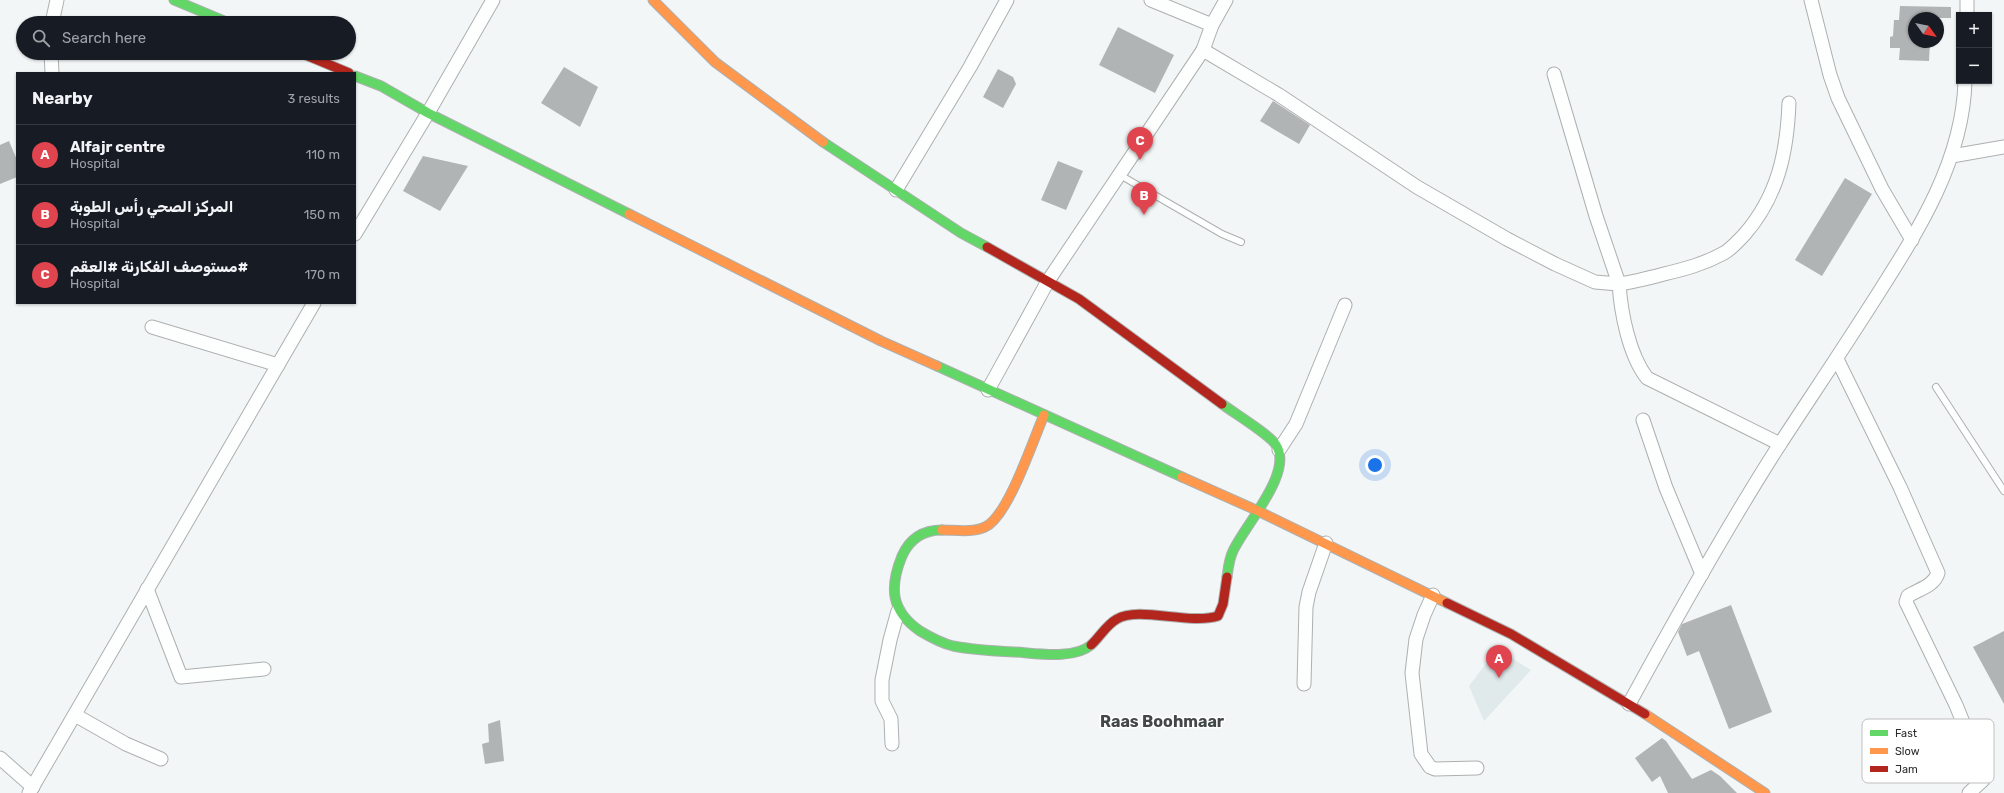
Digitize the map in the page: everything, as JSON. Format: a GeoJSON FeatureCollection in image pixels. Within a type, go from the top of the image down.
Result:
{"type":"FeatureCollection","features":[{"type":"Feature","properties":{"kind":"street"},"geometry":{"type":"LineString","coordinates":[[54,16],[57,0]]}},
{"type":"Feature","properties":{"kind":"street"},"geometry":{"type":"LineString","coordinates":[[174,0],[212,16]]}},
{"type":"Feature","properties":{"kind":"street"},"geometry":{"type":"LineString","coordinates":[[356,232],[428,113],[493,0]]}},
{"type":"Feature","properties":{"kind":"street"},"geometry":{"type":"LineString","coordinates":[[653,0],[715,62],[824,143],[961,233],[1080,299],[1240,416],[1275,443],[1279,450],[1281,456],[1274,480],[1233,552],[1227,566],[1223,608],[1214,618],[1122,617],[1107,627],[1088,648],[1073,652],[1031,654],[952,646],[935,640],[914,626],[898,611]]}},
{"type":"Feature","properties":{"kind":"street"},"geometry":{"type":"LineString","coordinates":[[896,190],[970,67],[1007,0]]}},
{"type":"Feature","properties":{"kind":"street"},"geometry":{"type":"LineString","coordinates":[[1151,0],[1212,25]]}},
{"type":"Feature","properties":{"kind":"street"},"geometry":{"type":"LineString","coordinates":[[988,390],[1048,281],[1203,50],[1212,25],[1226,0]]}},
{"type":"Feature","properties":{"kind":"street"},"geometry":{"type":"LineString","coordinates":[[1811,0],[1830,75],[1838,98],[1882,189],[1912,240]]}},
{"type":"Feature","properties":{"kind":"street"},"geometry":{"type":"LineString","coordinates":[[1967,0],[1967,12]]}},
{"type":"Feature","properties":{"kind":"street"},"geometry":{"type":"LineString","coordinates":[[1203,50],[1279,95],[1417,187],[1507,239],[1555,264],[1595,282],[1619,284],[1696,266],[1725,253],[1737,242],[1752,225],[1773,192],[1781,169],[1788,124],[1789,103]]}},
{"type":"Feature","properties":{"kind":"street"},"geometry":{"type":"LineString","coordinates":[[52,60],[52,72]]}},
{"type":"Feature","properties":{"kind":"street"},"geometry":{"type":"LineString","coordinates":[[318,60],[347,72]]}},
{"type":"Feature","properties":{"kind":"street"},"geometry":{"type":"LineString","coordinates":[[1554,74],[1596,216],[1619,284],[1620,301],[1632,349],[1641,370],[1647,378],[1780,444]]}},
{"type":"Feature","properties":{"kind":"street"},"geometry":{"type":"LineString","coordinates":[[356,76],[381,86],[428,113],[874,338],[1256,510],[1511,634],[1629,704],[1765,793]]}},
{"type":"Feature","properties":{"kind":"street"},"geometry":{"type":"LineString","coordinates":[[1629,704],[1702,574],[1780,444],[1837,359],[1912,240],[1939,188],[1952,156],[1962,116],[1965,84]]}},
{"type":"Feature","properties":{"kind":"street"},"geometry":{"type":"LineString","coordinates":[[1952,156],[2004,147]]}},
{"type":"Feature","properties":{"kind":"street"},"geometry":{"type":"LineString","coordinates":[[0,758],[31,790],[313,304]]}},
{"type":"Feature","properties":{"kind":"street"},"geometry":{"type":"LineString","coordinates":[[1279,450],[1296,424],[1345,305]]}},
{"type":"Feature","properties":{"kind":"street"},"geometry":{"type":"LineString","coordinates":[[152,327],[278,365]]}},
{"type":"Feature","properties":{"kind":"street"},"geometry":{"type":"LineString","coordinates":[[1837,359],[1900,487],[1938,573],[1937,579],[1931,584],[1908,596],[1906,602],[1962,719]]}},
{"type":"Feature","properties":{"kind":"street"},"geometry":{"type":"LineString","coordinates":[[892,744],[891,719],[882,701],[882,680],[890,640],[898,611],[895,594],[896,573],[902,553],[910,542],[922,533],[971,530],[989,526],[1002,511],[1044,415]]}},
{"type":"Feature","properties":{"kind":"street"},"geometry":{"type":"LineString","coordinates":[[1643,420],[1666,488],[1702,574]]}},
{"type":"Feature","properties":{"kind":"street"},"geometry":{"type":"LineString","coordinates":[[1304,684],[1306,607],[1326,543]]}},
{"type":"Feature","properties":{"kind":"street"},"geometry":{"type":"LineString","coordinates":[[147,589],[181,677],[264,669]]}},
{"type":"Feature","properties":{"kind":"street"},"geometry":{"type":"LineString","coordinates":[[1433,595],[1424,615],[1416,640],[1412,673],[1421,754],[1430,767],[1477,768]]}},
{"type":"Feature","properties":{"kind":"street"},"geometry":{"type":"LineString","coordinates":[[75,715],[126,744],[161,759]]}},
{"type":"Feature","properties":{"kind":"street"},"geometry":{"type":"LineString","coordinates":[[1969,793],[1980,783]]}},
{"type":"Feature","properties":{"kind":"lane"},"geometry":{"type":"LineString","coordinates":[[1120,175],[1222,234],[1241,242]]}},
{"type":"Feature","properties":{"kind":"lane"},"geometry":{"type":"LineString","coordinates":[[1936,386],[2004,491]]}},
{"type":"Feature","properties":{"kind":"shaded area"},"geometry":{"type":"Polygon","coordinates":[[[1497,649],[1531,670],[1484,721],[1469,686],[1497,649]]]}},
{"type":"Feature","properties":{"kind":"building"},"geometry":{"type":"Polygon","coordinates":[[[1900,6],[1951,7],[1951,18],[1944,18],[1944,12],[1908,12],[1908,48],[1930,48],[1929,61],[1899,60],[1900,48],[1890,48],[1890,37],[1893,36],[1894,20],[1899,20],[1900,6]]]}},
{"type":"Feature","properties":{"kind":"building"},"geometry":{"type":"Polygon","coordinates":[[[1118,27],[1174,55],[1155,93],[1099,65],[1118,27]]]}},
{"type":"Feature","properties":{"kind":"building"},"geometry":{"type":"Polygon","coordinates":[[[564,67],[598,87],[580,127],[541,103],[564,67]]]}},
{"type":"Feature","properties":{"kind":"building"},"geometry":{"type":"Polygon","coordinates":[[[998,69],[1013,77],[1016,84],[1003,108],[983,97],[998,69]]]}},
{"type":"Feature","properties":{"kind":"building"},"geometry":{"type":"Polygon","coordinates":[[[1273,101],[1310,125],[1299,144],[1260,121],[1273,101]]]}},
{"type":"Feature","properties":{"kind":"building"},"geometry":{"type":"Polygon","coordinates":[[[9,141],[16,158],[16,177],[0,184],[0,145],[9,141]]]}},
{"type":"Feature","properties":{"kind":"building"},"geometry":{"type":"Polygon","coordinates":[[[423,156],[468,166],[440,211],[403,191],[423,156]]]}},
{"type":"Feature","properties":{"kind":"building"},"geometry":{"type":"Polygon","coordinates":[[[1058,161],[1083,171],[1066,210],[1041,200],[1058,161]]]}},
{"type":"Feature","properties":{"kind":"building"},"geometry":{"type":"Polygon","coordinates":[[[1845,178],[1872,194],[1822,276],[1795,260],[1845,178]]]}},
{"type":"Feature","properties":{"kind":"building"},"geometry":{"type":"Polygon","coordinates":[[[1731,605],[1772,712],[1729,729],[1699,651],[1687,656],[1678,632],[1682,624],[1731,605]]]}},
{"type":"Feature","properties":{"kind":"building"},"geometry":{"type":"Polygon","coordinates":[[[2004,631],[2004,704],[1973,647],[2004,631]]]}},
{"type":"Feature","properties":{"kind":"building"},"geometry":{"type":"Polygon","coordinates":[[[500,720],[504,761],[485,764],[482,744],[489,742],[488,724],[500,720]]]}},
{"type":"Feature","properties":{"kind":"building"},"geometry":{"type":"Polygon","coordinates":[[[1662,738],[1666,741],[1692,779],[1711,770],[1720,776],[1737,793],[1668,793],[1660,776],[1652,782],[1635,758],[1662,738]]]}},
{"type":"Feature","properties":{"kind":"traffic: fast"},"geometry":{"type":"LineString","coordinates":[[174,0],[212,16]]}},
{"type":"Feature","properties":{"kind":"traffic: fast"},"geometry":{"type":"LineString","coordinates":[[356,76],[381,86],[428,113],[629,214]]}},
{"type":"Feature","properties":{"kind":"traffic: fast"},"geometry":{"type":"LineString","coordinates":[[823,142],[961,233],[987,247]]}},
{"type":"Feature","properties":{"kind":"traffic: fast"},"geometry":{"type":"LineString","coordinates":[[937,366],[1182,477]]}},
{"type":"Feature","properties":{"kind":"traffic: fast"},"geometry":{"type":"LineString","coordinates":[[1222,404],[1272,441],[1276,445],[1280,456],[1279,469],[1273,484],[1233,551],[1227,577]]}},
{"type":"Feature","properties":{"kind":"traffic: fast"},"geometry":{"type":"LineString","coordinates":[[942,530],[923,533],[909,544],[902,556],[895,578],[894,589],[898,607],[910,623],[920,631],[949,645],[983,650],[1065,654],[1084,650],[1091,645]]}},
{"type":"Feature","properties":{"kind":"traffic: slow"},"geometry":{"type":"LineString","coordinates":[[653,0],[715,62],[823,142]]}},
{"type":"Feature","properties":{"kind":"traffic: slow"},"geometry":{"type":"LineString","coordinates":[[629,214],[881,341],[937,366]]}},
{"type":"Feature","properties":{"kind":"traffic: slow"},"geometry":{"type":"LineString","coordinates":[[942,530],[975,530],[985,527],[994,520],[1011,494],[1027,459],[1044,415]]}},
{"type":"Feature","properties":{"kind":"traffic: slow"},"geometry":{"type":"LineString","coordinates":[[1182,477],[1256,510],[1447,603]]}},
{"type":"Feature","properties":{"kind":"traffic: slow"},"geometry":{"type":"LineString","coordinates":[[1645,714],[1765,793]]}},
{"type":"Feature","properties":{"kind":"traffic: jam"},"geometry":{"type":"LineString","coordinates":[[318,60],[347,72]]}},
{"type":"Feature","properties":{"kind":"traffic: jam"},"geometry":{"type":"LineString","coordinates":[[987,247],[1079,299],[1222,404]]}},
{"type":"Feature","properties":{"kind":"traffic: jam"},"geometry":{"type":"LineString","coordinates":[[1091,645],[1113,622],[1126,616],[1138,614],[1193,618],[1218,616],[1223,604],[1227,577]]}},
{"type":"Feature","properties":{"kind":"traffic: jam"},"geometry":{"type":"LineString","coordinates":[[1447,603],[1511,634],[1645,714]]}},
{"type":"Feature","properties":{"kind":"place","name":"مستوصف الفكارنة #العقم#"},"geometry":{"type":"Point","coordinates":[1140,160]}},
{"type":"Feature","properties":{"kind":"place","name":"المركز الصحي رأس الطوبة"},"geometry":{"type":"Point","coordinates":[1144,215]}},
{"type":"Feature","properties":{"kind":"place","name":"Alfajr centre"},"geometry":{"type":"Point","coordinates":[1499,678]}},
{"type":"Feature","properties":{"kind":"district","name":"Raas Boohmaar"},"geometry":{"type":"Point","coordinates":[1162,721]}}]}
